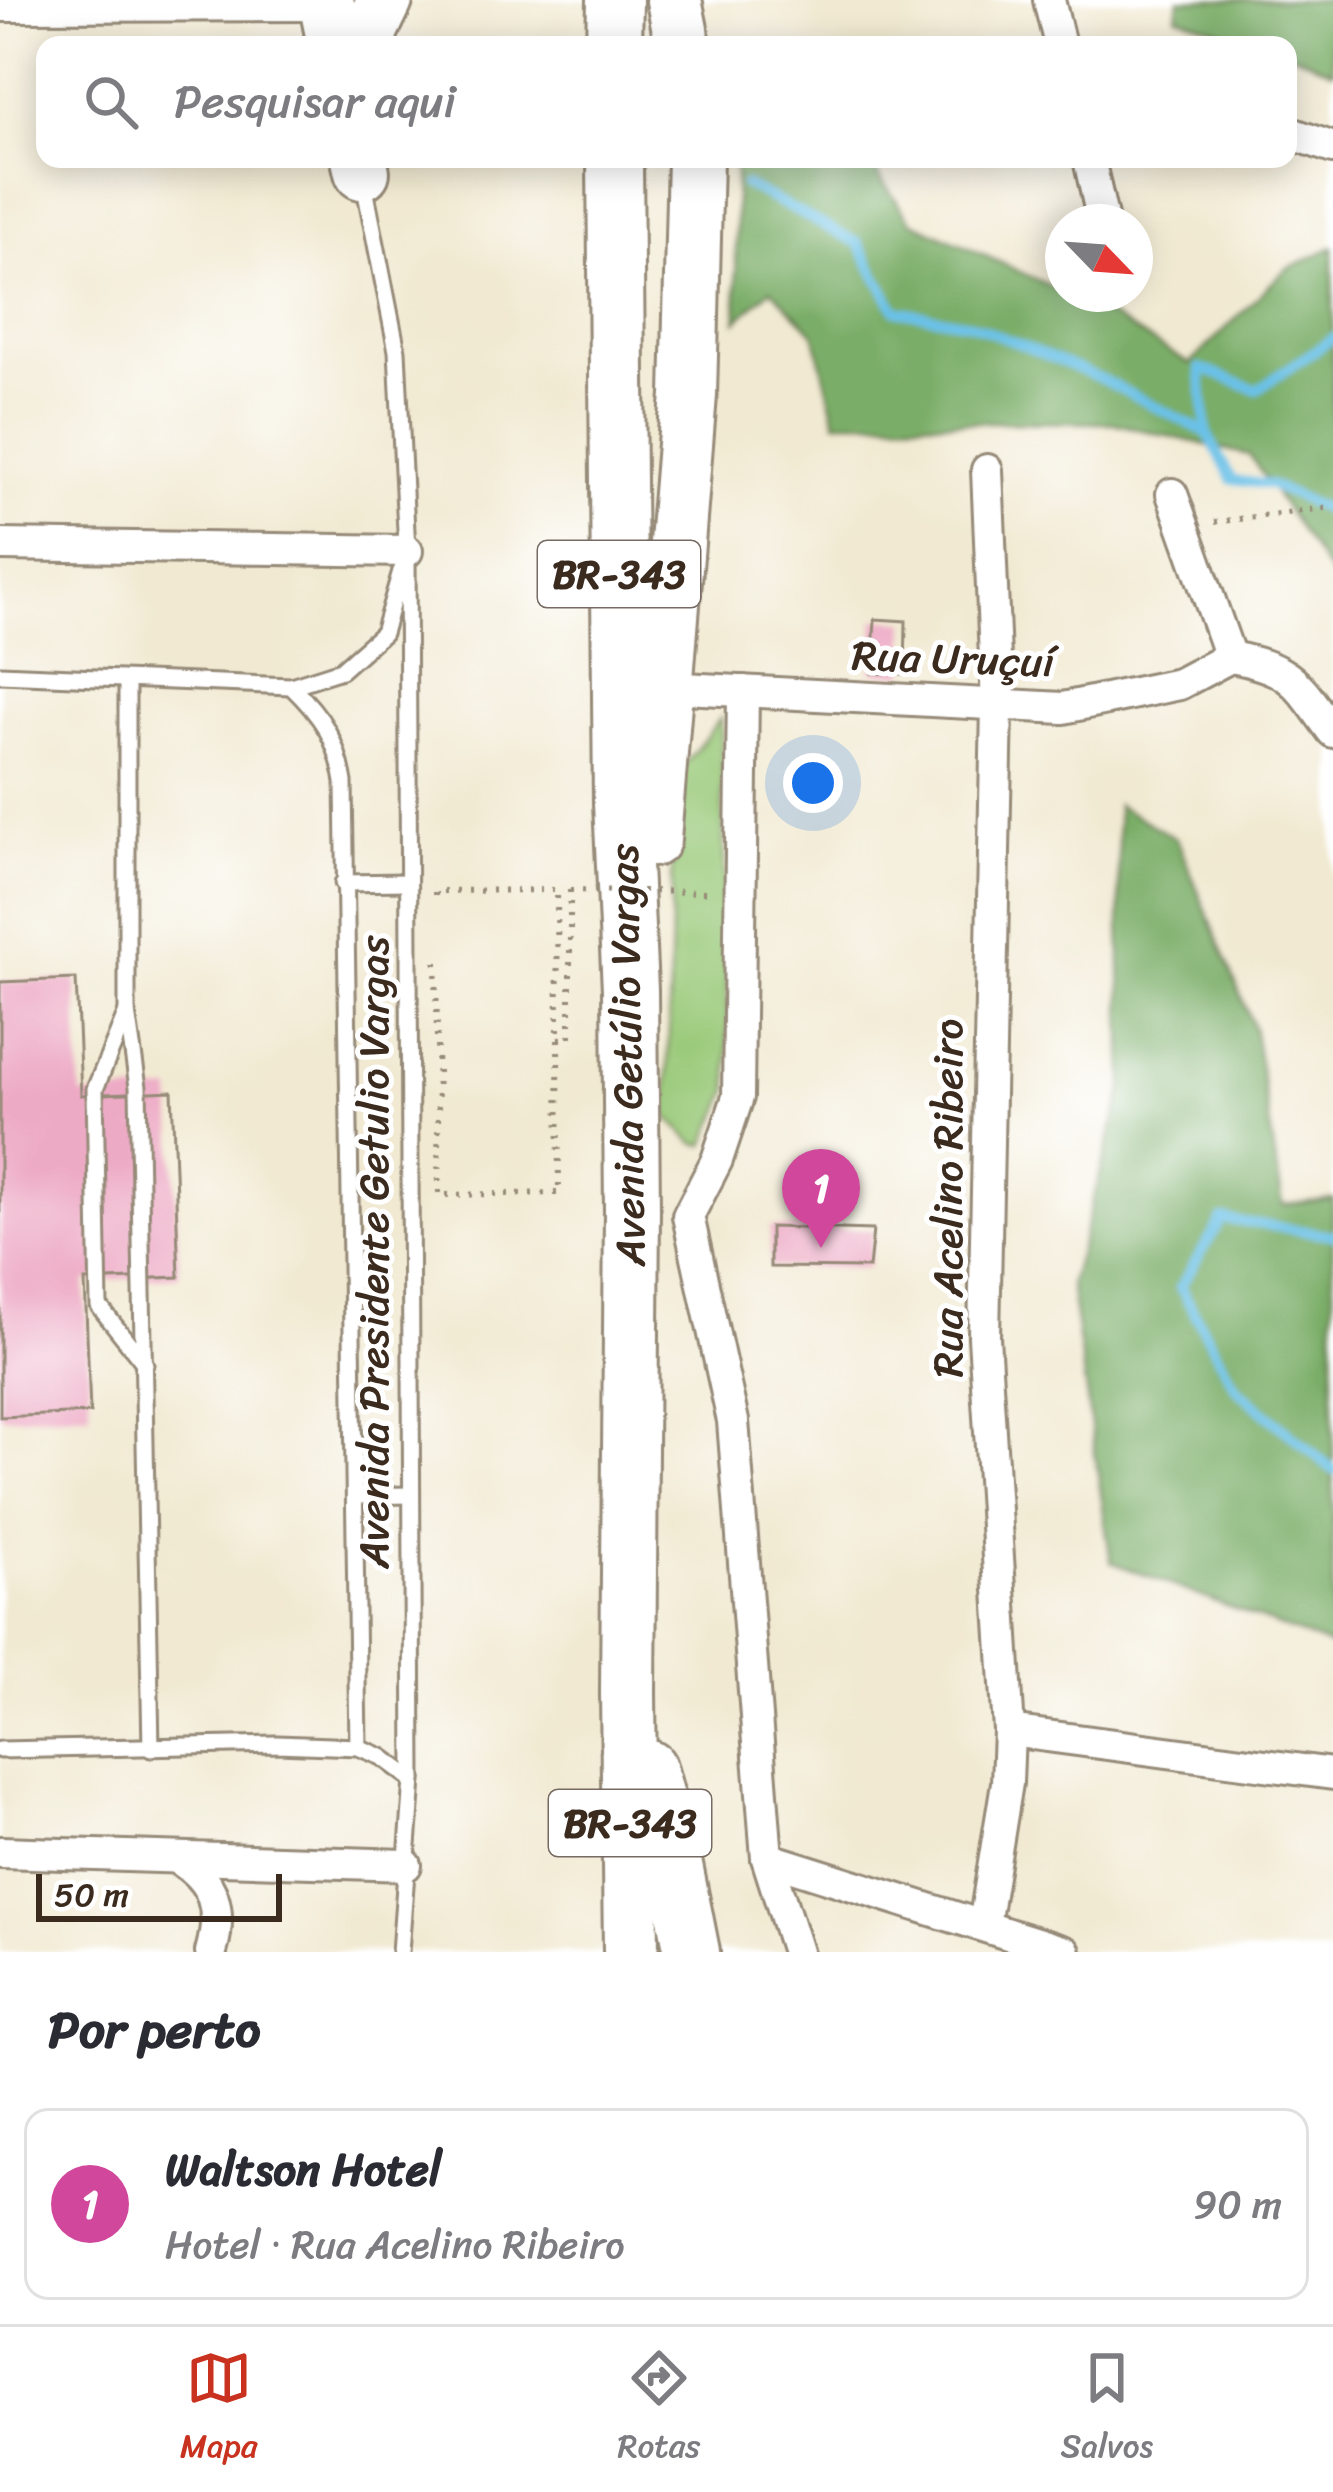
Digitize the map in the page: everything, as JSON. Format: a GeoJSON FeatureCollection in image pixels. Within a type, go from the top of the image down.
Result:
{"type":"FeatureCollection","features":[{"type":"Feature","properties":{"kind":"highway"},"geometry":{"type":"LineString","coordinates":[[370,36],[385,0]]}},
{"type":"Feature","properties":{"kind":"highway"},"geometry":{"type":"LineString","coordinates":[[614,36],[615,0]]}},
{"type":"Feature","properties":{"kind":"highway"},"geometry":{"type":"LineString","coordinates":[[674,0],[681,36]]}},
{"type":"Feature","properties":{"kind":"highway","name":"Avenida Getúlio Vargas"},"geometry":{"type":"LineString","coordinates":[[615,168],[621,803],[630,989],[632,1210],[631,1952]]}},
{"type":"Feature","properties":{"kind":"highway"},"geometry":{"type":"LineString","coordinates":[[630,989],[652,849],[689,395],[694,168]]}},
{"type":"Feature","properties":{"kind":"highway"},"geometry":{"type":"LineString","coordinates":[[628,1694],[673,1856],[692,1952]]}},
{"type":"Feature","properties":{"kind":"street"},"geometry":{"type":"LineString","coordinates":[[1049,0],[1058,36]]}},
{"type":"Feature","properties":{"kind":"street"},"geometry":{"type":"LineString","coordinates":[[0,6],[329,16]]}},
{"type":"Feature","properties":{"kind":"street"},"geometry":{"type":"LineString","coordinates":[[1297,135],[1333,148]]}},
{"type":"Feature","properties":{"kind":"street"},"geometry":{"type":"LineString","coordinates":[[1093,168],[1100,204]]}},
{"type":"Feature","properties":{"kind":"street","name":"Rua Acelino Ribeiro"},"geometry":{"type":"LineString","coordinates":[[984,1925],[1007,1783],[1009,1731],[984,1337],[997,706],[987,470]]}},
{"type":"Feature","properties":{"kind":"street"},"geometry":{"type":"LineString","coordinates":[[1172,494],[1230,658],[1278,668],[1294,680],[1333,732]]}},
{"type":"Feature","properties":{"kind":"street"},"geometry":{"type":"LineString","coordinates":[[0,545],[407,551]]}},
{"type":"Feature","properties":{"kind":"street","name":"Rua Uruçuí"},"geometry":{"type":"LineString","coordinates":[[664,687],[1063,708],[1179,684],[1230,658]]}},
{"type":"Feature","properties":{"kind":"street"},"geometry":{"type":"LineString","coordinates":[[743,691],[738,1097],[717,1160],[688,1216],[733,1420],[766,1858],[797,1952]]}},
{"type":"Feature","properties":{"kind":"street"},"geometry":{"type":"LineString","coordinates":[[632,1210],[688,1216]]}},
{"type":"Feature","properties":{"kind":"street"},"geometry":{"type":"LineString","coordinates":[[1009,1731],[1333,1774]]}},
{"type":"Feature","properties":{"kind":"street"},"geometry":{"type":"LineString","coordinates":[[0,1852],[406,1865]]}},
{"type":"Feature","properties":{"kind":"street"},"geometry":{"type":"LineString","coordinates":[[177,1858],[211,1885],[218,1908],[211,1952]]}},
{"type":"Feature","properties":{"kind":"street"},"geometry":{"type":"LineString","coordinates":[[766,1858],[1065,1952]]}},
{"type":"Feature","properties":{"kind":"lane","name":"Avenida Presidente Getulio Vargas"},"geometry":{"type":"LineString","coordinates":[[363,168],[397,351],[407,551],[413,1780],[400,1952]]}},
{"type":"Feature","properties":{"kind":"lane"},"geometry":{"type":"LineString","coordinates":[[0,674],[291,686],[341,670],[383,633],[407,551]]}},
{"type":"Feature","properties":{"kind":"lane"},"geometry":{"type":"LineString","coordinates":[[127,680],[127,1012],[138,1087],[151,1749]]}},
{"type":"Feature","properties":{"kind":"lane"},"geometry":{"type":"LineString","coordinates":[[291,686],[320,713],[338,747],[344,782],[358,1747]]}},
{"type":"Feature","properties":{"kind":"lane"},"geometry":{"type":"LineString","coordinates":[[343,883],[408,882]]}},
{"type":"Feature","properties":{"kind":"lane"},"geometry":{"type":"LineString","coordinates":[[127,1012],[95,1089],[99,1306],[145,1364]]}},
{"type":"Feature","properties":{"kind":"lane"},"geometry":{"type":"LineString","coordinates":[[356,1496],[411,1495]]}},
{"type":"Feature","properties":{"kind":"lane"},"geometry":{"type":"LineString","coordinates":[[0,1750],[278,1744],[358,1747],[382,1757],[413,1780]]}},
{"type":"Feature","properties":{"kind":"path"},"geometry":{"type":"LineString","coordinates":[[1205,524],[1333,507]]}},
{"type":"Feature","properties":{"kind":"path"},"geometry":{"type":"LineString","coordinates":[[436,914],[435,891],[557,890],[559,1193],[439,1195],[436,961]]}},
{"type":"Feature","properties":{"kind":"path"},"geometry":{"type":"LineString","coordinates":[[558,1039],[570,1038],[569,890],[706,892]]}},
{"type":"Feature","properties":{"kind":"green space"},"geometry":{"type":"Polygon","coordinates":[[[1179,0],[1333,0],[1333,71],[1297,56],[1297,36],[1238,36],[1177,16],[1179,0]]]}},
{"type":"Feature","properties":{"kind":"green space"},"geometry":{"type":"Polygon","coordinates":[[[735,168],[873,168],[911,221],[1045,283],[1045,312],[1102,312],[1190,364],[1286,269],[1333,247],[1333,579],[1249,455],[1113,423],[836,421],[814,333],[771,289],[737,321],[735,168]]]}},
{"type":"Feature","properties":{"kind":"green space"},"geometry":{"type":"Polygon","coordinates":[[[721,718],[729,1091],[705,1145],[694,1143],[667,1116],[674,778],[721,718]]]}},
{"type":"Feature","properties":{"kind":"green space"},"geometry":{"type":"Polygon","coordinates":[[[1117,805],[1177,839],[1253,1026],[1283,1205],[1333,1199],[1333,1647],[1111,1562],[1070,1284],[1124,1087],[1117,805]]]}},
{"type":"Feature","properties":{"kind":"building"},"geometry":{"type":"Polygon","coordinates":[[[875,619],[906,621],[905,674],[872,673],[875,619]]]}},
{"type":"Feature","properties":{"kind":"building"},"geometry":{"type":"Polygon","coordinates":[[[76,979],[81,1095],[172,1091],[179,1277],[85,1281],[90,1413],[0,1417],[0,982],[76,979]]]}},
{"type":"Feature","properties":{"kind":"building"},"geometry":{"type":"Polygon","coordinates":[[[770,1227],[873,1230],[869,1268],[770,1267],[770,1227]]]}},
{"type":"Feature","properties":{"kind":"waterway"},"geometry":{"type":"LineString","coordinates":[[745,185],[858,243],[896,310],[969,323],[1099,378],[1207,433],[1232,480],[1270,485],[1333,513]]}},
{"type":"Feature","properties":{"kind":"waterway"},"geometry":{"type":"LineString","coordinates":[[1207,433],[1200,368],[1257,390],[1333,338]]}},
{"type":"Feature","properties":{"kind":"waterway"},"geometry":{"type":"LineString","coordinates":[[1333,1235],[1222,1219],[1180,1287],[1237,1389],[1333,1470]]}},
{"type":"Feature","properties":{"kind":"place","name":"Waltson Hotel"},"geometry":{"type":"Point","coordinates":[821,1248]}}]}
